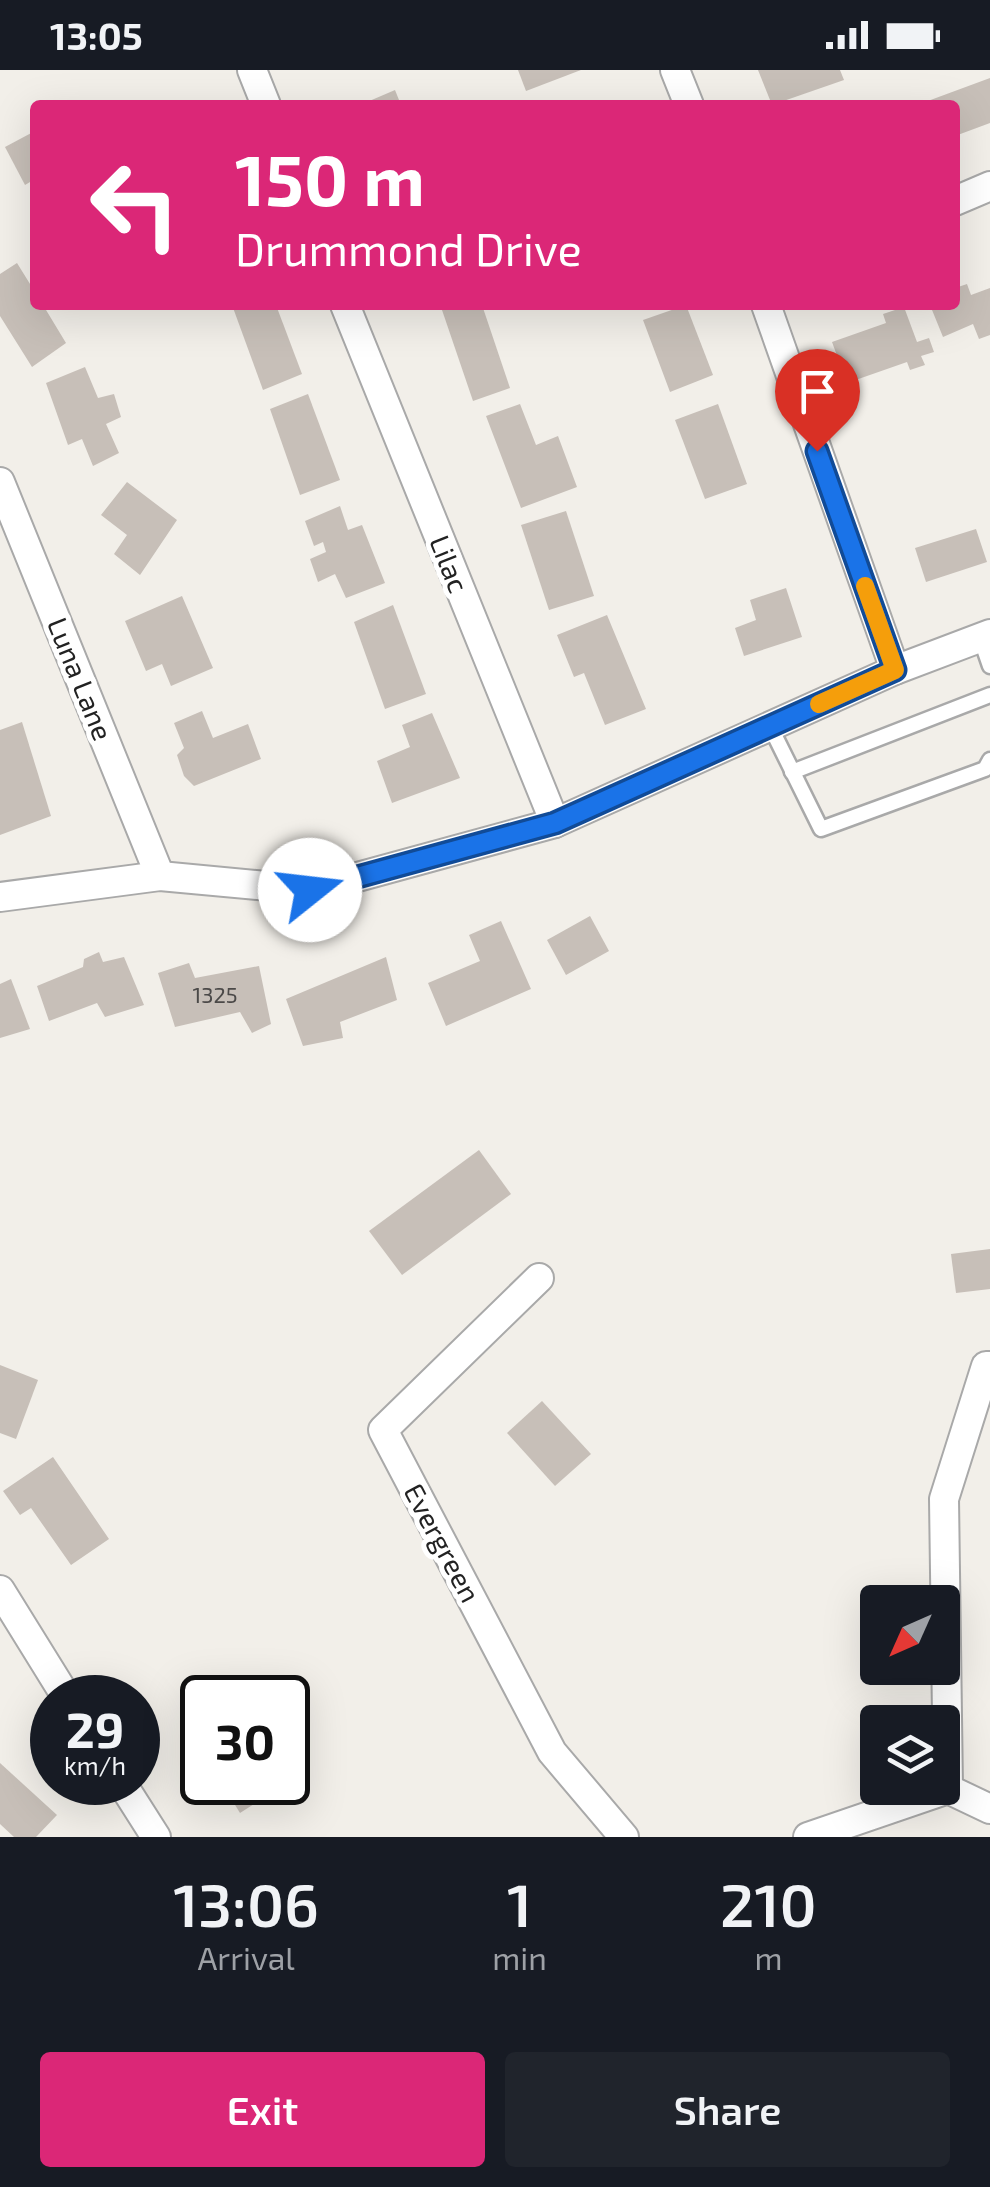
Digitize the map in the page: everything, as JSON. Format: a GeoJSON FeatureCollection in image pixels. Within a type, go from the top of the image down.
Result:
{"type":"FeatureCollection","features":[{"type":"Feature","properties":{"kind":"street"},"geometry":{"type":"LineString","coordinates":[[252,70],[264,100]]}},
{"type":"Feature","properties":{"kind":"street"},"geometry":{"type":"LineString","coordinates":[[675,70],[686,100]]}},
{"type":"Feature","properties":{"kind":"street"},"geometry":{"type":"LineString","coordinates":[[960,198],[990,186]]}},
{"type":"Feature","properties":{"kind":"street","name":"Lilac"},"geometry":{"type":"LineString","coordinates":[[347,310],[555,823]]}},
{"type":"Feature","properties":{"kind":"street"},"geometry":{"type":"LineString","coordinates":[[768,310],[895,670]]}},
{"type":"Feature","properties":{"kind":"street","name":"Luna Lane"},"geometry":{"type":"LineString","coordinates":[[0,482],[160,876]]}},
{"type":"Feature","properties":{"kind":"street"},"geometry":{"type":"LineString","coordinates":[[0,897],[160,876],[310,890],[555,823],[895,670],[985,635]]}},
{"type":"Feature","properties":{"kind":"street","name":"Evergreen"},"geometry":{"type":"LineString","coordinates":[[539,1278],[382,1430],[552,1752],[624,1837]]}},
{"type":"Feature","properties":{"kind":"street"},"geometry":{"type":"LineString","coordinates":[[947,1705],[944,1499],[986,1366],[990,1366]]}},
{"type":"Feature","properties":{"kind":"street"},"geometry":{"type":"LineString","coordinates":[[0,1590],[53,1675]]}},
{"type":"Feature","properties":{"kind":"street"},"geometry":{"type":"LineString","coordinates":[[960,1795],[990,1809]]}},
{"type":"Feature","properties":{"kind":"street"},"geometry":{"type":"LineString","coordinates":[[136,1805],[156,1837]]}},
{"type":"Feature","properties":{"kind":"street"},"geometry":{"type":"LineString","coordinates":[[808,1837],[901,1805]]}},
{"type":"Feature","properties":{"kind":"lane"},"geometry":{"type":"LineString","coordinates":[[985,635],[990,666]]}},
{"type":"Feature","properties":{"kind":"lane"},"geometry":{"type":"LineString","coordinates":[[792,772],[990,694]]}},
{"type":"Feature","properties":{"kind":"lane"},"geometry":{"type":"LineString","coordinates":[[770,726],[821,829],[985,770],[990,760]]}},
{"type":"Feature","properties":{"kind":"building"},"geometry":{"type":"Polygon","coordinates":[[[518,70],[581,70],[526,91],[518,70]]]}},
{"type":"Feature","properties":{"kind":"building"},"geometry":{"type":"Polygon","coordinates":[[[758,70],[840,70],[844,80],[786,100],[770,100],[758,70]]]}},
{"type":"Feature","properties":{"kind":"building"},"geometry":{"type":"Polygon","coordinates":[[[990,78],[990,123],[960,134],[960,100],[931,100],[990,78]]]}},
{"type":"Feature","properties":{"kind":"building"},"geometry":{"type":"Polygon","coordinates":[[[395,90],[399,100],[372,100],[395,90]]]}},
{"type":"Feature","properties":{"kind":"building"},"geometry":{"type":"Polygon","coordinates":[[[30,134],[30,182],[25,185],[5,147],[30,134]]]}},
{"type":"Feature","properties":{"kind":"building"},"geometry":{"type":"Polygon","coordinates":[[[17,263],[30,284],[30,310],[46,310],[66,343],[32,367],[0,316],[0,274],[17,263]]]}},
{"type":"Feature","properties":{"kind":"building"},"geometry":{"type":"Polygon","coordinates":[[[967,284],[971,295],[990,288],[990,335],[979,339],[973,324],[943,337],[932,310],[960,310],[960,286],[967,284]]]}},
{"type":"Feature","properties":{"kind":"building"},"geometry":{"type":"Polygon","coordinates":[[[234,310],[278,310],[302,374],[263,390],[234,310]]]}},
{"type":"Feature","properties":{"kind":"building"},"geometry":{"type":"Polygon","coordinates":[[[442,310],[484,310],[510,388],[473,401],[442,310]]]}},
{"type":"Feature","properties":{"kind":"building"},"geometry":{"type":"Polygon","coordinates":[[[672,310],[688,310],[713,375],[670,392],[643,320],[672,310]]]}},
{"type":"Feature","properties":{"kind":"building"},"geometry":{"type":"Polygon","coordinates":[[[905,310],[917,342],[929,338],[934,352],[921,356],[925,365],[910,370],[907,362],[847,383],[832,342],[886,323],[883,314],[905,310]]]}},
{"type":"Feature","properties":{"kind":"building"},"geometry":{"type":"Polygon","coordinates":[[[85,367],[98,398],[114,394],[121,417],[106,424],[119,453],[93,466],[82,439],[68,445],[46,383],[85,367]]]}},
{"type":"Feature","properties":{"kind":"building"},"geometry":{"type":"Polygon","coordinates":[[[308,394],[340,480],[300,495],[270,409],[308,394]]]}},
{"type":"Feature","properties":{"kind":"building"},"geometry":{"type":"Polygon","coordinates":[[[520,404],[536,445],[558,436],[577,487],[521,508],[486,416],[520,404]]]}},
{"type":"Feature","properties":{"kind":"building"},"geometry":{"type":"Polygon","coordinates":[[[718,404],[747,484],[705,499],[675,420],[718,404]]]}},
{"type":"Feature","properties":{"kind":"building"},"geometry":{"type":"Polygon","coordinates":[[[127,482],[177,520],[140,575],[114,554],[127,535],[101,515],[127,482]]]}},
{"type":"Feature","properties":{"kind":"building"},"geometry":{"type":"Polygon","coordinates":[[[340,506],[348,530],[362,525],[385,583],[346,598],[335,574],[318,582],[310,559],[326,552],[323,542],[314,546],[305,521],[340,506]]]}},
{"type":"Feature","properties":{"kind":"building"},"geometry":{"type":"Polygon","coordinates":[[[566,511],[594,596],[549,610],[521,525],[566,511]]]}},
{"type":"Feature","properties":{"kind":"building"},"geometry":{"type":"Polygon","coordinates":[[[976,529],[987,562],[926,582],[915,548],[976,529]]]}},
{"type":"Feature","properties":{"kind":"building"},"geometry":{"type":"Polygon","coordinates":[[[786,588],[802,637],[744,656],[735,628],[756,620],[750,600],[786,588]]]}},
{"type":"Feature","properties":{"kind":"building"},"geometry":{"type":"Polygon","coordinates":[[[182,596],[213,668],[171,686],[162,664],[146,671],[125,621],[182,596]]]}},
{"type":"Feature","properties":{"kind":"building"},"geometry":{"type":"Polygon","coordinates":[[[393,605],[426,694],[385,709],[354,622],[393,605]]]}},
{"type":"Feature","properties":{"kind":"building"},"geometry":{"type":"Polygon","coordinates":[[[607,615],[646,709],[605,725],[584,673],[574,677],[557,635],[607,615]]]}},
{"type":"Feature","properties":{"kind":"building"},"geometry":{"type":"Polygon","coordinates":[[[202,711],[213,738],[248,724],[261,759],[194,786],[184,776],[177,755],[184,748],[174,723],[202,711]]]}},
{"type":"Feature","properties":{"kind":"building"},"geometry":{"type":"Polygon","coordinates":[[[432,713],[460,778],[392,803],[377,761],[410,747],[402,725],[432,713]]]}},
{"type":"Feature","properties":{"kind":"building"},"geometry":{"type":"Polygon","coordinates":[[[22,722],[51,816],[0,835],[0,730],[22,722]]]}},
{"type":"Feature","properties":{"kind":"building"},"geometry":{"type":"Polygon","coordinates":[[[590,916],[609,951],[566,975],[547,940],[590,916]]]}},
{"type":"Feature","properties":{"kind":"building"},"geometry":{"type":"Polygon","coordinates":[[[501,921],[531,989],[446,1026],[428,983],[480,961],[469,935],[501,921]]]}},
{"type":"Feature","properties":{"kind":"building"},"geometry":{"type":"Polygon","coordinates":[[[99,952],[103,962],[124,957],[144,1005],[105,1017],[97,1003],[49,1021],[37,986],[83,967],[84,959],[99,952]]]}},
{"type":"Feature","properties":{"kind":"building"},"geometry":{"type":"Polygon","coordinates":[[[386,957],[397,1000],[340,1022],[343,1038],[303,1046],[286,999],[386,957]]]}},
{"type":"Feature","properties":{"kind":"building"},"geometry":{"type":"Polygon","coordinates":[[[189,963],[195,978],[259,966],[271,1024],[252,1033],[240,1012],[175,1027],[158,973],[189,963]]]}},
{"type":"Feature","properties":{"kind":"building"},"geometry":{"type":"Polygon","coordinates":[[[11,979],[30,1029],[0,1038],[0,984],[11,979]]]}},
{"type":"Feature","properties":{"kind":"building"},"geometry":{"type":"Polygon","coordinates":[[[479,1150],[511,1194],[402,1275],[369,1231],[479,1150]]]}},
{"type":"Feature","properties":{"kind":"building"},"geometry":{"type":"Polygon","coordinates":[[[990,1249],[990,1289],[956,1293],[951,1254],[990,1249]]]}},
{"type":"Feature","properties":{"kind":"building"},"geometry":{"type":"Polygon","coordinates":[[[0,1365],[38,1380],[16,1439],[0,1433],[0,1365]]]}},
{"type":"Feature","properties":{"kind":"building"},"geometry":{"type":"Polygon","coordinates":[[[542,1401],[591,1454],[555,1486],[507,1433],[542,1401]]]}},
{"type":"Feature","properties":{"kind":"building"},"geometry":{"type":"Polygon","coordinates":[[[53,1457],[109,1539],[71,1565],[31,1508],[20,1515],[3,1491],[53,1457]]]}},
{"type":"Feature","properties":{"kind":"building"},"geometry":{"type":"Polygon","coordinates":[[[0,1763],[30,1790],[30,1805],[46,1805],[57,1815],[36,1837],[14,1837],[0,1824],[0,1763]]]}},
{"type":"Feature","properties":{"kind":"building"},"geometry":{"type":"Polygon","coordinates":[[[235,1805],[253,1805],[240,1813],[235,1805]]]}},
{"type":"Feature","properties":{"kind":"slow traffic"},"geometry":{"type":"LineString","coordinates":[[819,704],[895,670],[865,586]]}},
{"type":"Feature","properties":{"kind":"route"},"geometry":{"type":"LineString","coordinates":[[310,890],[555,823],[895,670],[817,451]]}}]}
